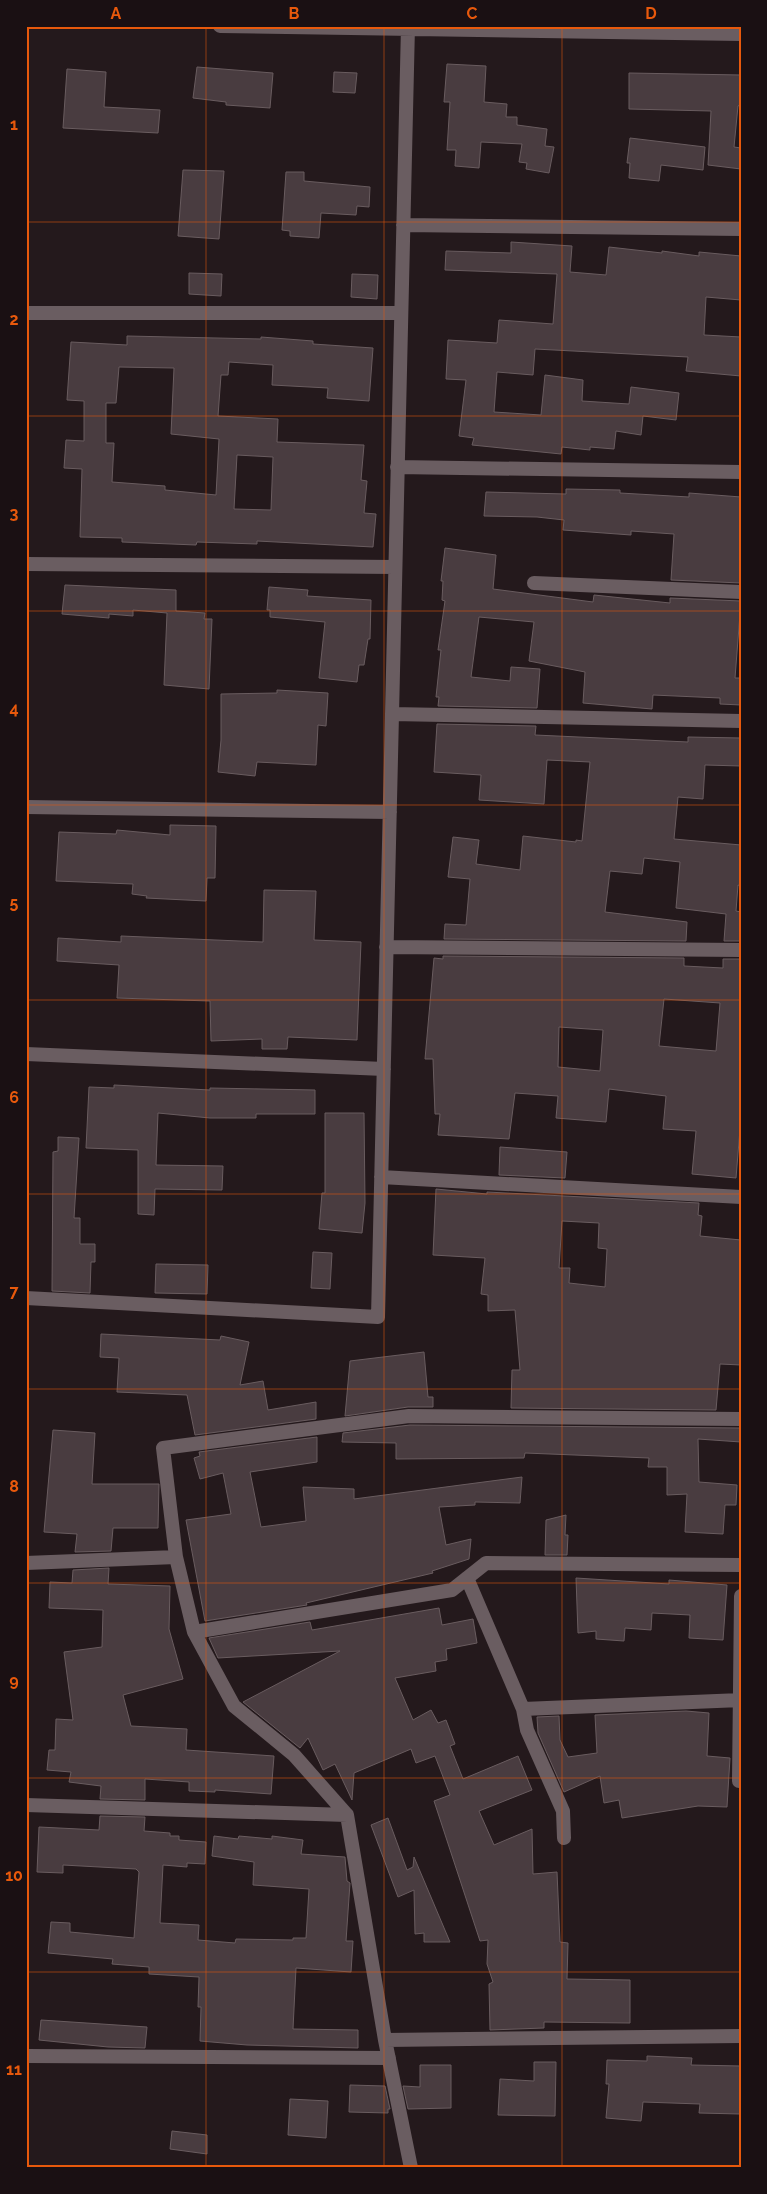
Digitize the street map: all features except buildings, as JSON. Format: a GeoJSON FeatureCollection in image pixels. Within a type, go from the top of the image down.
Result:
{"type":"FeatureCollection","features":[{"type":"Feature","properties":{"kind":"street"},"geometry":{"type":"LineString","coordinates":[[220,26],[741,34]]}},
{"type":"Feature","properties":{"kind":"street"},"geometry":{"type":"LineString","coordinates":[[26,1298],[378,1317],[408,28]]}},
{"type":"Feature","properties":{"kind":"street"},"geometry":{"type":"LineString","coordinates":[[403,226],[741,229]]}},
{"type":"Feature","properties":{"kind":"street"},"geometry":{"type":"LineString","coordinates":[[26,313],[401,313]]}},
{"type":"Feature","properties":{"kind":"street"},"geometry":{"type":"LineString","coordinates":[[397,467],[741,472]]}},
{"type":"Feature","properties":{"kind":"street"},"geometry":{"type":"LineString","coordinates":[[26,564],[395,567]]}},
{"type":"Feature","properties":{"kind":"street"},"geometry":{"type":"LineString","coordinates":[[534,583],[741,592]]}},
{"type":"Feature","properties":{"kind":"street"},"geometry":{"type":"LineString","coordinates":[[392,714],[741,721]]}},
{"type":"Feature","properties":{"kind":"street"},"geometry":{"type":"LineString","coordinates":[[26,807],[390,812]]}},
{"type":"Feature","properties":{"kind":"street"},"geometry":{"type":"LineString","coordinates":[[386,947],[741,950]]}},
{"type":"Feature","properties":{"kind":"street"},"geometry":{"type":"LineString","coordinates":[[26,1054],[384,1069]]}},
{"type":"Feature","properties":{"kind":"street"},"geometry":{"type":"LineString","coordinates":[[381,1177],[741,1197]]}},
{"type":"Feature","properties":{"kind":"street"},"geometry":{"type":"LineString","coordinates":[[411,2168],[385,2040],[347,1814],[294,1755],[234,1706],[194,1632],[176,1557],[163,1448],[409,1416],[741,1419]]}},
{"type":"Feature","properties":{"kind":"street"},"geometry":{"type":"LineString","coordinates":[[26,1564],[176,1557]]}},
{"type":"Feature","properties":{"kind":"street"},"geometry":{"type":"LineString","coordinates":[[194,1632],[452,1590],[486,1563],[741,1565]]}},
{"type":"Feature","properties":{"kind":"street"},"geometry":{"type":"LineString","coordinates":[[467,1578],[523,1710],[527,1730],[562,1811],[564,1838]]}},
{"type":"Feature","properties":{"kind":"street"},"geometry":{"type":"LineString","coordinates":[[739,1781],[741,1596]]}},
{"type":"Feature","properties":{"kind":"street"},"geometry":{"type":"LineString","coordinates":[[523,1710],[740,1700]]}},
{"type":"Feature","properties":{"kind":"street"},"geometry":{"type":"LineString","coordinates":[[26,1805],[347,1814]]}},
{"type":"Feature","properties":{"kind":"street"},"geometry":{"type":"LineString","coordinates":[[385,2040],[741,2036]]}},
{"type":"Feature","properties":{"kind":"street"},"geometry":{"type":"LineString","coordinates":[[26,2056],[389,2058]]}}]}
